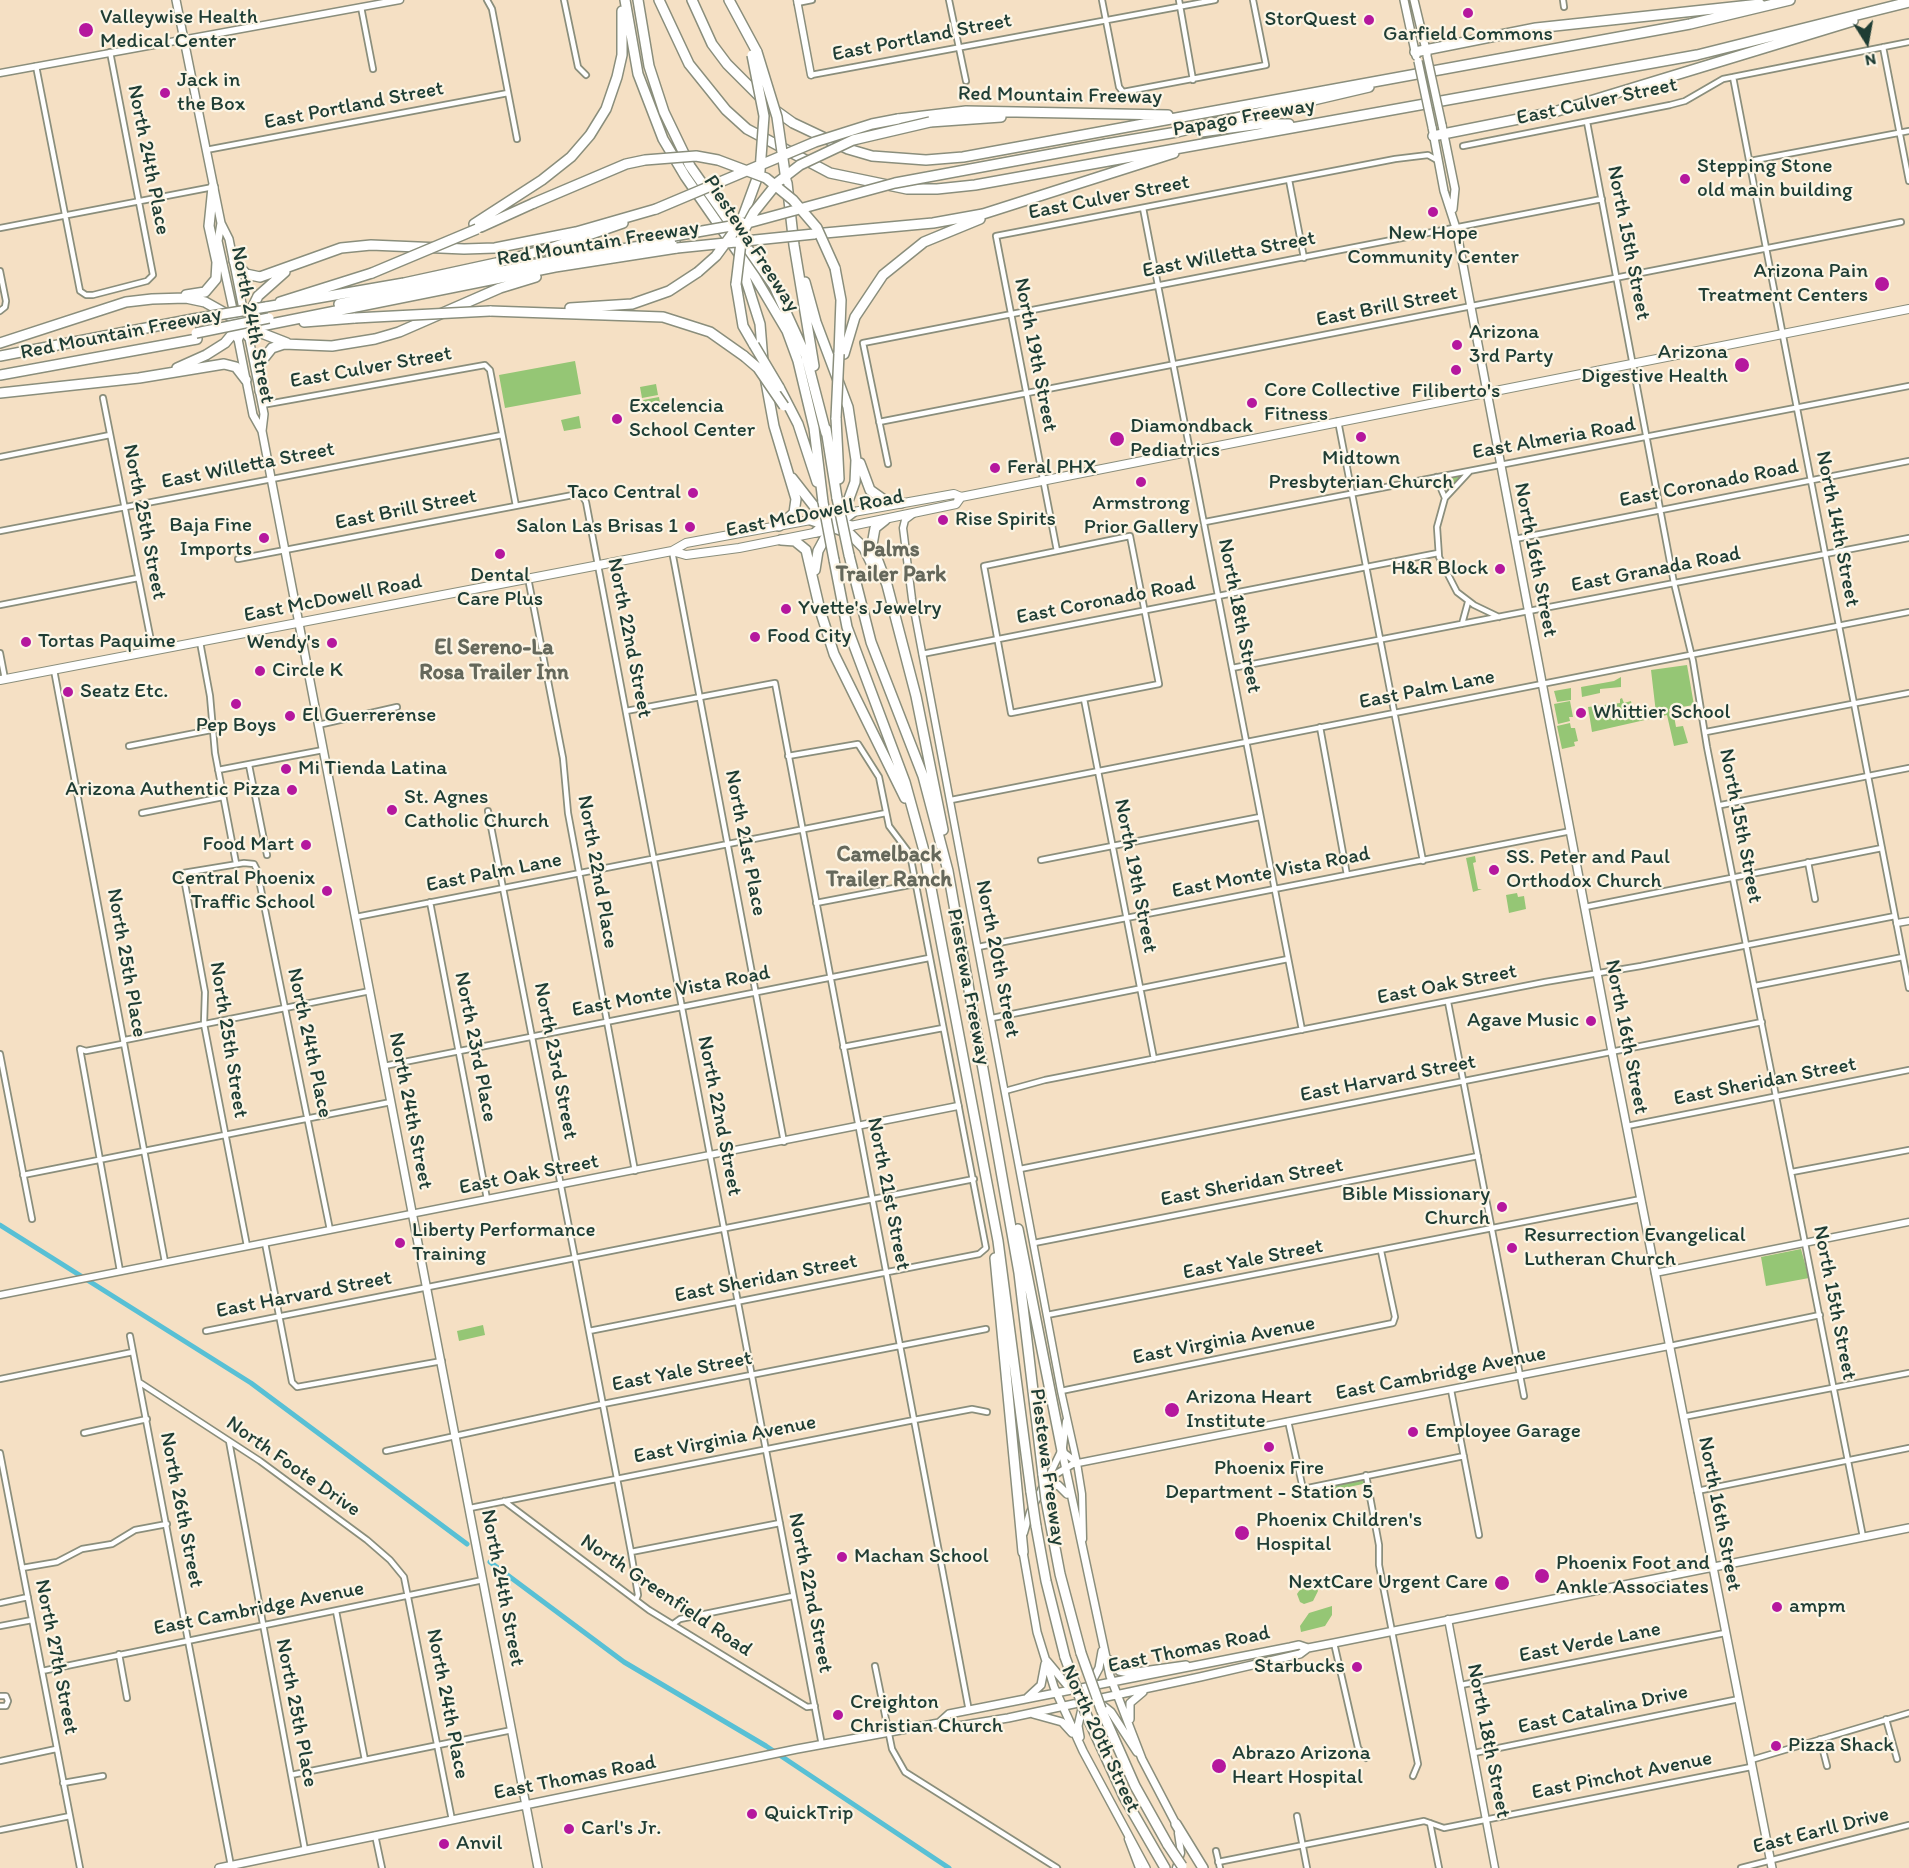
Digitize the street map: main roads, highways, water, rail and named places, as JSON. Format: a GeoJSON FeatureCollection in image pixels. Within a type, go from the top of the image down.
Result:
{"type":"FeatureCollection","features":[{"type":"Feature","properties":{"kind":"highway","name":"Piestewa Freeway"},"geometry":{"type":"LineString","coordinates":[[623,0],[633,53],[648,105],[663,139],[685,176],[732,242],[776,311],[798,361],[814,428],[823,502],[847,627],[906,782],[918,824],[985,1172],[1009,1311],[1031,1492],[1046,1581],[1065,1657],[1089,1722],[1124,1797],[1165,1868]]}},
{"type":"Feature","properties":{"kind":"highway"},"geometry":{"type":"LineString","coordinates":[[476,226],[571,157],[590,135],[611,98],[620,66],[623,0]]}},
{"type":"Feature","properties":{"kind":"highway"},"geometry":{"type":"LineString","coordinates":[[633,0],[646,73],[657,108],[671,144],[715,217]]}},
{"type":"Feature","properties":{"kind":"highway"},"geometry":{"type":"LineString","coordinates":[[638,0],[649,66],[664,112],[690,166],[774,286],[806,356],[831,435]]}},
{"type":"Feature","properties":{"kind":"highway","name":"Papago Freeway"},"geometry":{"type":"LineString","coordinates":[[658,0],[689,64],[726,110],[747,129],[830,173],[897,187],[938,189],[975,185],[1697,55],[1909,3]]}},
{"type":"Feature","properties":{"kind":"highway","name":"Papago Freeway"},"geometry":{"type":"LineString","coordinates":[[692,0],[717,51],[746,86],[768,105],[815,135],[872,156],[926,160],[963,157],[1394,79],[1690,24],[1785,1]]}},
{"type":"Feature","properties":{"kind":"highway"},"geometry":{"type":"LineString","coordinates":[[270,323],[632,304],[669,291],[698,272],[716,256],[741,222],[759,173],[764,116],[755,54],[729,0]]}},
{"type":"Feature","properties":{"kind":"highway"},"geometry":{"type":"LineString","coordinates":[[1416,56],[1551,27],[1785,1]]}},
{"type":"Feature","properties":{"kind":"highway"},"geometry":{"type":"LineString","coordinates":[[1433,132],[1554,112],[1801,39],[1886,8]]}},
{"type":"Feature","properties":{"kind":"highway","name":"Piestewa Freeway"},"geometry":{"type":"LineString","coordinates":[[755,54],[777,117],[794,245],[839,471],[837,498],[849,555],[871,642],[923,776],[948,871],[1003,1169],[1019,1274],[1046,1500],[1060,1574],[1081,1653],[1104,1716],[1127,1769],[1181,1867]]}},
{"type":"Feature","properties":{"kind":"highway"},"geometry":{"type":"LineString","coordinates":[[404,283],[675,242],[749,227],[899,187],[1228,120],[1359,90],[1394,79]]}},
{"type":"Feature","properties":{"kind":"highway","name":"Red Mountain Freeway"},"geometry":{"type":"LineString","coordinates":[[0,356],[193,319],[404,283],[551,248],[614,227],[825,139],[898,119],[966,111],[1156,114],[1182,117]]}},
{"type":"Feature","properties":{"kind":"highway"},"geometry":{"type":"LineString","coordinates":[[823,502],[798,424],[743,326],[736,284],[742,234],[754,212],[778,182],[800,165],[853,140],[930,122],[1054,113]]}},
{"type":"Feature","properties":{"kind":"highway"},"geometry":{"type":"LineString","coordinates":[[1107,146],[1260,124],[1311,125]]}},
{"type":"Feature","properties":{"kind":"highway","name":"Red Mountain Freeway"},"geometry":{"type":"LineString","coordinates":[[0,375],[242,325],[270,323],[589,262],[675,242],[814,234],[933,223],[1016,205],[1199,144]]}},
{"type":"Feature","properties":{"kind":"highway"},"geometry":{"type":"LineString","coordinates":[[266,307],[372,273],[476,226],[626,164],[665,156],[696,156],[718,160],[755,172],[781,189],[817,228],[829,250],[837,276],[842,330],[835,387],[836,418]]}},
{"type":"Feature","properties":{"kind":"highway"},"geometry":{"type":"LineString","coordinates":[[0,343],[115,305],[152,298],[201,293],[210,288],[216,279],[217,262],[209,226],[213,187]]}},
{"type":"Feature","properties":{"kind":"highway"},"geometry":{"type":"LineString","coordinates":[[831,435],[836,418],[844,354],[852,326],[867,296],[893,266],[924,242],[1016,205]]}},
{"type":"Feature","properties":{"kind":"highway"},"geometry":{"type":"LineString","coordinates":[[234,261],[246,274],[260,277],[328,252],[355,246],[464,249],[503,247],[567,234],[656,209]]}},
{"type":"Feature","properties":{"kind":"highway"},"geometry":{"type":"LineString","coordinates":[[196,336],[270,323],[581,255],[675,242]]}},
{"type":"Feature","properties":{"kind":"highway"},"geometry":{"type":"LineString","coordinates":[[732,242],[755,303],[767,398],[790,476],[796,507],[791,518],[778,526]]}},
{"type":"Feature","properties":{"kind":"highway"},"geometry":{"type":"LineString","coordinates":[[794,245],[816,322],[848,407],[856,446],[870,490],[884,500],[901,503]]}},
{"type":"Feature","properties":{"kind":"highway"},"geometry":{"type":"LineString","coordinates":[[161,374],[215,350],[242,325],[267,285],[305,261]]}},
{"type":"Feature","properties":{"kind":"highway"},"geometry":{"type":"LineString","coordinates":[[260,391],[259,367],[265,353],[276,346],[346,345],[388,336],[500,288],[589,262]]}},
{"type":"Feature","properties":{"kind":"highway"},"geometry":{"type":"LineString","coordinates":[[152,298],[186,298],[205,302],[242,325],[292,344]]}},
{"type":"Feature","properties":{"kind":"highway"},"geometry":{"type":"LineString","coordinates":[[490,311],[663,317],[710,332],[758,368],[784,406],[809,458]]}},
{"type":"Feature","properties":{"kind":"highway"},"geometry":{"type":"LineString","coordinates":[[0,393],[161,374],[224,364],[236,366],[246,380]]}},
{"type":"Feature","properties":{"kind":"highway"},"geometry":{"type":"LineString","coordinates":[[815,580],[818,551],[854,488],[856,446]]}},
{"type":"Feature","properties":{"kind":"highway"},"geometry":{"type":"LineString","coordinates":[[790,476],[817,510],[864,548],[890,602]]}},
{"type":"Feature","properties":{"kind":"highway"},"geometry":{"type":"LineString","coordinates":[[816,532],[853,512]]}},
{"type":"Feature","properties":{"kind":"highway"},"geometry":{"type":"LineString","coordinates":[[811,520],[851,526]]}},
{"type":"Feature","properties":{"kind":"highway"},"geometry":{"type":"LineString","coordinates":[[885,520],[875,528],[872,539],[916,696],[933,772],[948,871]]}},
{"type":"Feature","properties":{"kind":"highway"},"geometry":{"type":"LineString","coordinates":[[781,540],[795,541],[803,546],[815,580],[820,610],[834,654],[918,824]]}},
{"type":"Feature","properties":{"kind":"highway"},"geometry":{"type":"LineString","coordinates":[[1003,1169],[1014,1203],[1062,1451]]}},
{"type":"Feature","properties":{"kind":"highway"},"geometry":{"type":"LineString","coordinates":[[985,1172],[1023,1552]]}},
{"type":"Feature","properties":{"kind":"highway"},"geometry":{"type":"LineString","coordinates":[[1176,1824],[1203,1868]]}},
{"type":"Feature","properties":{"kind":"main road","name":"North 24th Street"},"geometry":{"type":"LineString","coordinates":[[176,0],[213,187],[221,223],[229,239],[234,261],[246,380],[253,415],[262,431]]}},
{"type":"Feature","properties":{"kind":"main road","name":"North 16th Street"},"geometry":{"type":"LineString","coordinates":[[1404,0],[1444,191],[1453,212],[1612,1052],[1771,1865]]}},
{"type":"Feature","properties":{"kind":"main road","name":"North 16th Street"},"geometry":{"type":"LineString","coordinates":[[1414,0],[1455,189],[1453,212]]}},
{"type":"Feature","properties":{"kind":"main road","name":"North 24th Street"},"geometry":{"type":"LineString","coordinates":[[221,223],[218,241],[260,391],[262,431],[298,625],[392,1102],[538,1868]]}},
{"type":"Feature","properties":{"kind":"main road","name":"East McDowell Road"},"geometry":{"type":"LineString","coordinates":[[853,512],[954,494],[961,497],[1190,449],[1909,309]]}},
{"type":"Feature","properties":{"kind":"main road","name":"East McDowell Road"},"geometry":{"type":"LineString","coordinates":[[851,526],[956,504],[961,497]]}},
{"type":"Feature","properties":{"kind":"main road","name":"East McDowell Road"},"geometry":{"type":"LineString","coordinates":[[3,680],[298,625],[672,551],[686,543],[811,520]]}},
{"type":"Feature","properties":{"kind":"main road","name":"East McDowell Road"},"geometry":{"type":"LineString","coordinates":[[672,551],[686,555],[816,532]]}},
{"type":"Feature","properties":{"kind":"main road","name":"North 20th Street"},"geometry":{"type":"LineString","coordinates":[[1062,1451],[1070,1499],[1112,1683],[1142,1759],[1176,1824]]}},
{"type":"Feature","properties":{"kind":"main road"},"geometry":{"type":"LineString","coordinates":[[1042,1489],[1060,1485],[1070,1499]]}},
{"type":"Feature","properties":{"kind":"main road","name":"East Thomas Road"},"geometry":{"type":"LineString","coordinates":[[939,1723],[950,1714],[1068,1691],[1102,1698],[1152,1688],[1300,1654],[1308,1648],[1909,1528]]}},
{"type":"Feature","properties":{"kind":"main road","name":"North 20th Street"},"geometry":{"type":"LineString","coordinates":[[1023,1552],[1030,1602],[1057,1694],[1083,1751],[1146,1868]]}},
{"type":"Feature","properties":{"kind":"main road"},"geometry":{"type":"LineString","coordinates":[[1101,1640],[1111,1665],[1123,1673],[1178,1664],[1195,1666]]}},
{"type":"Feature","properties":{"kind":"main road"},"geometry":{"type":"LineString","coordinates":[[1083,1751],[1078,1726],[1085,1695],[1099,1668],[1101,1640]]}},
{"type":"Feature","properties":{"kind":"main road","name":"East Thomas Road"},"geometry":{"type":"LineString","coordinates":[[219,1868],[822,1744],[939,1723],[952,1727],[1030,1713],[1072,1704],[1097,1686],[1299,1645],[1308,1648]]}},
{"type":"Feature","properties":{"kind":"main road"},"geometry":{"type":"LineString","coordinates":[[1045,1659],[1064,1682],[1104,1704],[1114,1715],[1124,1736],[1142,1759]]}},
{"type":"Feature","properties":{"kind":"main road"},"geometry":{"type":"LineString","coordinates":[[1019,1701],[1030,1696],[1041,1685],[1045,1659]]}},
{"type":"Feature","properties":{"kind":"main road"},"geometry":{"type":"LineString","coordinates":[[1142,1759],[1128,1709],[1134,1697],[1152,1688]]}},
{"type":"Feature","properties":{"kind":"main road"},"geometry":{"type":"LineString","coordinates":[[1030,1713],[1062,1722],[1083,1751]]}},
{"type":"Feature","properties":{"kind":"waterway"},"geometry":{"type":"LineString","coordinates":[[0,1225],[251,1383],[467,1544]]}},
{"type":"Feature","properties":{"kind":"waterway"},"geometry":{"type":"LineString","coordinates":[[490,1562],[624,1662],[766,1746],[949,1868]]}},
{"type":"Feature","properties":{"kind":"place","name":"Garfield Commons"},"geometry":{"type":"Point","coordinates":[1468,13]}},
{"type":"Feature","properties":{"kind":"place","name":"StorQuest"},"geometry":{"type":"Point","coordinates":[1369,20]}},
{"type":"Feature","properties":{"kind":"place","name":"Valleywise Health Medical Center"},"geometry":{"type":"Point","coordinates":[86,30]}},
{"type":"Feature","properties":{"kind":"place","name":"Jack in the Box"},"geometry":{"type":"Point","coordinates":[165,93]}},
{"type":"Feature","properties":{"kind":"place","name":"Stepping Stone old main building"},"geometry":{"type":"Point","coordinates":[1685,179]}},
{"type":"Feature","properties":{"kind":"place","name":"New Hope Community Center"},"geometry":{"type":"Point","coordinates":[1433,212]}},
{"type":"Feature","properties":{"kind":"place","name":"Arizona Pain Treatment Centers"},"geometry":{"type":"Point","coordinates":[1882,284]}},
{"type":"Feature","properties":{"kind":"place","name":"Arizona 3rd Party"},"geometry":{"type":"Point","coordinates":[1457,345]}},
{"type":"Feature","properties":{"kind":"place","name":"Arizona Digestive Health"},"geometry":{"type":"Point","coordinates":[1742,365]}},
{"type":"Feature","properties":{"kind":"place","name":"Filiberto's"},"geometry":{"type":"Point","coordinates":[1456,370]}},
{"type":"Feature","properties":{"kind":"place","name":"Core Collective Fitness"},"geometry":{"type":"Point","coordinates":[1252,403]}},
{"type":"Feature","properties":{"kind":"place","name":"Excelencia School Center"},"geometry":{"type":"Point","coordinates":[617,419]}},
{"type":"Feature","properties":{"kind":"place","name":"Midtown Presbyterian Church"},"geometry":{"type":"Point","coordinates":[1361,437]}},
{"type":"Feature","properties":{"kind":"place","name":"Diamondback Pediatrics"},"geometry":{"type":"Point","coordinates":[1117,439]}},
{"type":"Feature","properties":{"kind":"place","name":"Feral PHX"},"geometry":{"type":"Point","coordinates":[995,468]}},
{"type":"Feature","properties":{"kind":"place","name":"Armstrong Prior Gallery"},"geometry":{"type":"Point","coordinates":[1141,482]}},
{"type":"Feature","properties":{"kind":"place","name":"Taco Central"},"geometry":{"type":"Point","coordinates":[693,493]}},
{"type":"Feature","properties":{"kind":"place","name":"Rise Spirits"},"geometry":{"type":"Point","coordinates":[943,520]}},
{"type":"Feature","properties":{"kind":"place","name":"Salon Las Brisas 1"},"geometry":{"type":"Point","coordinates":[690,527]}},
{"type":"Feature","properties":{"kind":"place","name":"Baja Fine Imports"},"geometry":{"type":"Point","coordinates":[264,538]}},
{"type":"Feature","properties":{"kind":"place","name":"Dental Care Plus"},"geometry":{"type":"Point","coordinates":[500,554]}},
{"type":"Feature","properties":{"kind":"place","name":"H&R Block"},"geometry":{"type":"Point","coordinates":[1500,569]}},
{"type":"Feature","properties":{"kind":"place","name":"Yvette's Jewelry"},"geometry":{"type":"Point","coordinates":[786,609]}},
{"type":"Feature","properties":{"kind":"place","name":"Food City"},"geometry":{"type":"Point","coordinates":[755,637]}},
{"type":"Feature","properties":{"kind":"place","name":"Tortas Paquime"},"geometry":{"type":"Point","coordinates":[26,642]}},
{"type":"Feature","properties":{"kind":"place","name":"Wendy's"},"geometry":{"type":"Point","coordinates":[332,643]}},
{"type":"Feature","properties":{"kind":"place","name":"Circle K"},"geometry":{"type":"Point","coordinates":[260,671]}},
{"type":"Feature","properties":{"kind":"place","name":"Seatz Etc."},"geometry":{"type":"Point","coordinates":[68,692]}},
{"type":"Feature","properties":{"kind":"place","name":"Pep Boys"},"geometry":{"type":"Point","coordinates":[236,704]}},
{"type":"Feature","properties":{"kind":"place","name":"Whittier School"},"geometry":{"type":"Point","coordinates":[1581,713]}},
{"type":"Feature","properties":{"kind":"place","name":"El Guerrerense"},"geometry":{"type":"Point","coordinates":[290,716]}},
{"type":"Feature","properties":{"kind":"place","name":"Mi Tienda Latina"},"geometry":{"type":"Point","coordinates":[286,769]}},
{"type":"Feature","properties":{"kind":"place","name":"Arizona Authentic Pizza"},"geometry":{"type":"Point","coordinates":[292,790]}},
{"type":"Feature","properties":{"kind":"place","name":"St. Agnes Catholic Church"},"geometry":{"type":"Point","coordinates":[392,810]}},
{"type":"Feature","properties":{"kind":"place","name":"Food Mart"},"geometry":{"type":"Point","coordinates":[306,845]}},
{"type":"Feature","properties":{"kind":"place","name":"SS. Peter and Paul Orthodox Church"},"geometry":{"type":"Point","coordinates":[1494,870]}},
{"type":"Feature","properties":{"kind":"place","name":"Central Phoenix Traffic School"},"geometry":{"type":"Point","coordinates":[327,891]}},
{"type":"Feature","properties":{"kind":"place","name":"Agave Music"},"geometry":{"type":"Point","coordinates":[1591,1021]}},
{"type":"Feature","properties":{"kind":"place","name":"Bible Missionary Church"},"geometry":{"type":"Point","coordinates":[1502,1207]}},
{"type":"Feature","properties":{"kind":"place","name":"Liberty Performance Training"},"geometry":{"type":"Point","coordinates":[400,1243]}},
{"type":"Feature","properties":{"kind":"place","name":"Resurrection Evangelical Lutheran Church"},"geometry":{"type":"Point","coordinates":[1512,1248]}},
{"type":"Feature","properties":{"kind":"place","name":"Arizona Heart Institute"},"geometry":{"type":"Point","coordinates":[1172,1410]}},
{"type":"Feature","properties":{"kind":"place","name":"Employee Garage"},"geometry":{"type":"Point","coordinates":[1413,1432]}},
{"type":"Feature","properties":{"kind":"place","name":"Phoenix Fire Department - Station 5"},"geometry":{"type":"Point","coordinates":[1269,1447]}},
{"type":"Feature","properties":{"kind":"place","name":"Phoenix Children's Hospital"},"geometry":{"type":"Point","coordinates":[1242,1533]}},
{"type":"Feature","properties":{"kind":"place","name":"Machan School"},"geometry":{"type":"Point","coordinates":[842,1557]}},
{"type":"Feature","properties":{"kind":"place","name":"Phoenix Foot and Ankle Associates"},"geometry":{"type":"Point","coordinates":[1542,1576]}},
{"type":"Feature","properties":{"kind":"place","name":"NextCare Urgent Care"},"geometry":{"type":"Point","coordinates":[1502,1583]}},
{"type":"Feature","properties":{"kind":"place","name":"ampm"},"geometry":{"type":"Point","coordinates":[1777,1607]}},
{"type":"Feature","properties":{"kind":"place","name":"Starbucks"},"geometry":{"type":"Point","coordinates":[1357,1667]}},
{"type":"Feature","properties":{"kind":"place","name":"Creighton Christian Church"},"geometry":{"type":"Point","coordinates":[838,1715]}},
{"type":"Feature","properties":{"kind":"place","name":"Pizza Shack"},"geometry":{"type":"Point","coordinates":[1776,1746]}},
{"type":"Feature","properties":{"kind":"place","name":"Abrazo Arizona Heart Hospital"},"geometry":{"type":"Point","coordinates":[1219,1766]}},
{"type":"Feature","properties":{"kind":"place","name":"QuickTrip"},"geometry":{"type":"Point","coordinates":[752,1814]}},
{"type":"Feature","properties":{"kind":"place","name":"Carl's Jr."},"geometry":{"type":"Point","coordinates":[569,1829]}},
{"type":"Feature","properties":{"kind":"place","name":"Anvil"},"geometry":{"type":"Point","coordinates":[444,1844]}},
{"type":"Feature","properties":{"kind":"district","name":"Palms Trailer Park"},"geometry":{"type":"Point","coordinates":[891,562]}},
{"type":"Feature","properties":{"kind":"district","name":"El Sereno-La Rosa Trailer Inn"},"geometry":{"type":"Point","coordinates":[494,660]}},
{"type":"Feature","properties":{"kind":"district","name":"Camelback Trailer Ranch"},"geometry":{"type":"Point","coordinates":[889,868]}}]}
